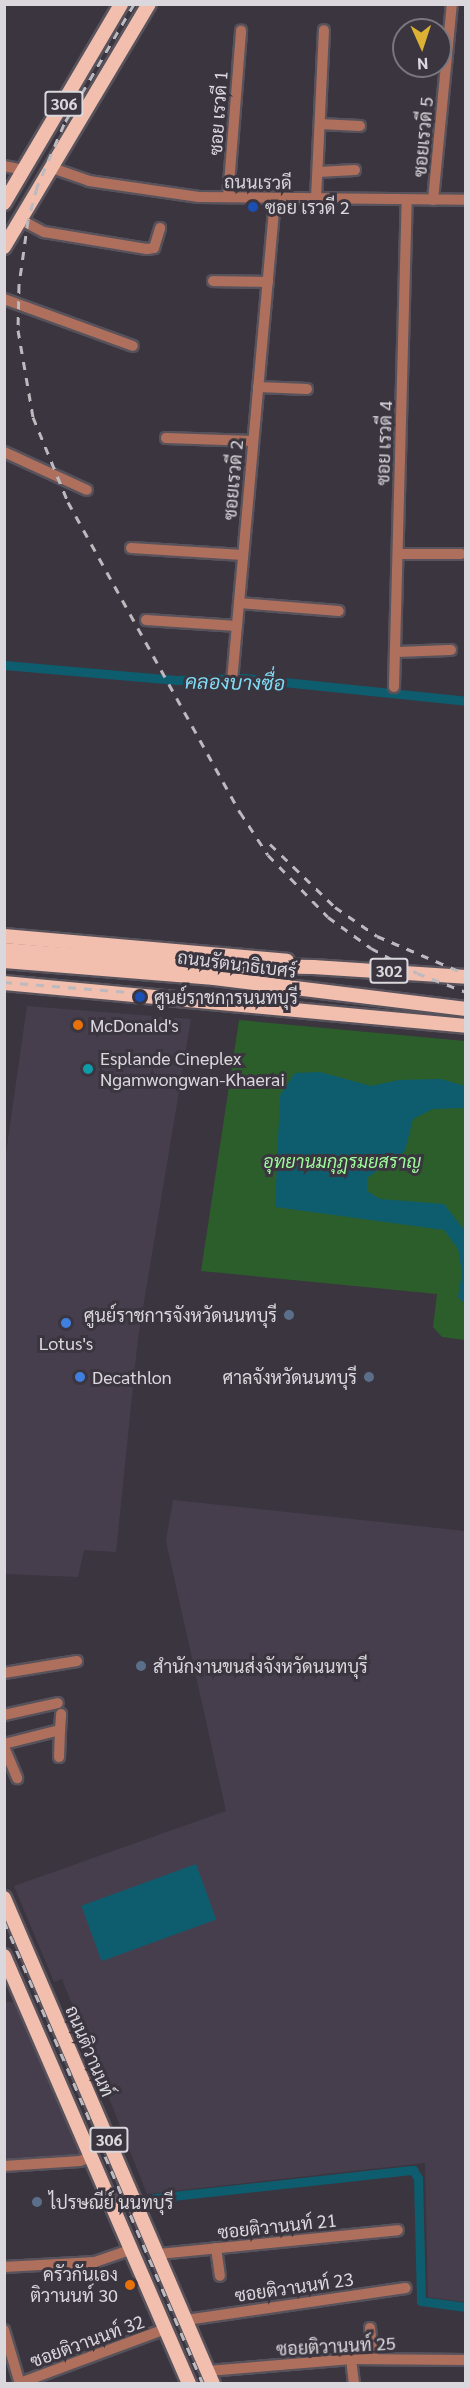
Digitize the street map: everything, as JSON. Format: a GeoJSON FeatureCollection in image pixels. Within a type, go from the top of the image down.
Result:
{"type":"FeatureCollection","features":[{"type":"Feature","properties":{"kind":"main road","name":"306"},"geometry":{"type":"LineString","coordinates":[[4,203],[121,4]]}},
{"type":"Feature","properties":{"kind":"main road","name":"306"},"geometry":{"type":"LineString","coordinates":[[4,247],[149,4]]}},
{"type":"Feature","properties":{"kind":"main road"},"geometry":{"type":"LineString","coordinates":[[46,134],[60,154]]}},
{"type":"Feature","properties":{"kind":"main road","name":"ถนนรัตนาธิเบศร์"},"geometry":{"type":"LineString","coordinates":[[4,936],[284,960],[313,967]]}},
{"type":"Feature","properties":{"kind":"main road","name":"ถนนรัตนาธิเบศร์"},"geometry":{"type":"LineString","coordinates":[[4,951],[465,1009]]}},
{"type":"Feature","properties":{"kind":"main road","name":"ถนนรัตนาธิเบศร์"},"geometry":{"type":"LineString","coordinates":[[4,962],[313,967],[465,977]]}},
{"type":"Feature","properties":{"kind":"main road","name":"ถนนรัตนาธิเบศร์"},"geometry":{"type":"LineString","coordinates":[[4,983],[465,1026]]}},
{"type":"Feature","properties":{"kind":"main road","name":"ถนนติวานนท์"},"geometry":{"type":"LineString","coordinates":[[4,1898],[210,2377]]}},
{"type":"Feature","properties":{"kind":"main road","name":"306"},"geometry":{"type":"LineString","coordinates":[[6,1963],[189,2384]]}},
{"type":"Feature","properties":{"kind":"main road"},"geometry":{"type":"LineString","coordinates":[[46,2052],[66,2043]]}},
{"type":"Feature","properties":{"kind":"street","name":"ซอยเรวดี 5"},"geometry":{"type":"LineString","coordinates":[[434,200],[452,4]]}},
{"type":"Feature","properties":{"kind":"street"},"geometry":{"type":"LineString","coordinates":[[316,200],[324,30]]}},
{"type":"Feature","properties":{"kind":"street","name":"ซอย เรวดี 1"},"geometry":{"type":"LineString","coordinates":[[228,197],[241,31]]}},
{"type":"Feature","properties":{"kind":"street"},"geometry":{"type":"LineString","coordinates":[[320,124],[360,126]]}},
{"type":"Feature","properties":{"kind":"street"},"geometry":{"type":"LineString","coordinates":[[4,166],[24,170]]}},
{"type":"Feature","properties":{"kind":"street","name":"ถนนเรวดี"},"geometry":{"type":"LineString","coordinates":[[52,168],[89,181],[228,197],[316,200],[465,200]]}},
{"type":"Feature","properties":{"kind":"street"},"geometry":{"type":"LineString","coordinates":[[318,172],[355,170]]}},
{"type":"Feature","properties":{"kind":"street","name":"ซอยเรวดี 2"},"geometry":{"type":"LineString","coordinates":[[232,681],[275,198]]}},
{"type":"Feature","properties":{"kind":"street","name":"ซอย เรวดี 4"},"geometry":{"type":"LineString","coordinates":[[394,687],[407,200]]}},
{"type":"Feature","properties":{"kind":"street"},"geometry":{"type":"LineString","coordinates":[[21,219],[44,232],[147,249],[154,248],[160,228]]}},
{"type":"Feature","properties":{"kind":"street"},"geometry":{"type":"LineString","coordinates":[[213,281],[268,282]]}},
{"type":"Feature","properties":{"kind":"street"},"geometry":{"type":"LineString","coordinates":[[4,299],[133,346]]}},
{"type":"Feature","properties":{"kind":"street"},"geometry":{"type":"LineString","coordinates":[[258,387],[307,389]]}},
{"type":"Feature","properties":{"kind":"street"},"geometry":{"type":"LineString","coordinates":[[166,438],[254,441]]}},
{"type":"Feature","properties":{"kind":"street"},"geometry":{"type":"LineString","coordinates":[[4,452],[87,490]]}},
{"type":"Feature","properties":{"kind":"street"},"geometry":{"type":"LineString","coordinates":[[130,548],[243,555]]}},
{"type":"Feature","properties":{"kind":"street"},"geometry":{"type":"LineString","coordinates":[[398,554],[461,554]]}},
{"type":"Feature","properties":{"kind":"street"},"geometry":{"type":"LineString","coordinates":[[239,603],[339,611]]}},
{"type":"Feature","properties":{"kind":"street"},"geometry":{"type":"LineString","coordinates":[[146,620],[237,627]]}},
{"type":"Feature","properties":{"kind":"street"},"geometry":{"type":"LineString","coordinates":[[395,651],[451,650]]}},
{"type":"Feature","properties":{"kind":"street"},"geometry":{"type":"LineString","coordinates":[[4,1673],[77,1661]]}},
{"type":"Feature","properties":{"kind":"street"},"geometry":{"type":"LineString","coordinates":[[4,1715],[60,1709],[59,1757]]}},
{"type":"Feature","properties":{"kind":"street"},"geometry":{"type":"LineString","coordinates":[[17,1778],[4,1746],[60,1730]]}},
{"type":"Feature","properties":{"kind":"street"},"geometry":{"type":"LineString","coordinates":[[4,2166],[80,2161],[91,2157]]}},
{"type":"Feature","properties":{"kind":"street","name":"ซอยติวานนท์ 21"},"geometry":{"type":"LineString","coordinates":[[159,2254],[398,2230]]}},
{"type":"Feature","properties":{"kind":"street"},"geometry":{"type":"LineString","coordinates":[[216,2248],[220,2276]]}},
{"type":"Feature","properties":{"kind":"street"},"geometry":{"type":"LineString","coordinates":[[4,2267],[95,2262],[132,2249]]}},
{"type":"Feature","properties":{"kind":"street","name":"ซอยติวานนท์ 23"},"geometry":{"type":"LineString","coordinates":[[186,2319],[406,2288]]}},
{"type":"Feature","properties":{"kind":"street"},"geometry":{"type":"LineString","coordinates":[[370,2328],[373,2359]]}},
{"type":"Feature","properties":{"kind":"street","name":"ซอยติวานนท์ 32"},"geometry":{"type":"LineString","coordinates":[[20,2383],[165,2329]]}},
{"type":"Feature","properties":{"kind":"street"},"geometry":{"type":"LineString","coordinates":[[4,2330],[20,2383]]}},
{"type":"Feature","properties":{"kind":"street"},"geometry":{"type":"LineString","coordinates":[[351,2359],[354,2384]]}},
{"type":"Feature","properties":{"kind":"street","name":"ซอยติวานนท์ 25"},"geometry":{"type":"LineString","coordinates":[[210,2377],[351,2359],[465,2360]]}},
{"type":"Feature","properties":{"kind":"shaded area"},"geometry":{"type":"Polygon","coordinates":[[[27,1006],[191,1019],[138,1338],[116,1552],[84,1550],[78,1577],[5,1574],[4,1167],[27,1006]]]}},
{"type":"Feature","properties":{"kind":"shaded area"},"geometry":{"type":"Polygon","coordinates":[[[173,1500],[465,1531],[465,2302],[428,2297],[425,2163],[147,2194],[62,1979],[54,1982],[14,1886],[226,1811],[166,1541],[173,1500]]]}},
{"type":"Feature","properties":{"kind":"shaded area"},"geometry":{"type":"Polygon","coordinates":[[[5,2002],[14,2002],[80,2155],[5,2159],[5,2002]]]}},
{"type":"Feature","properties":{"kind":"green space","name":"อุทยานมกุฎรมยสราญ"},"geometry":{"type":"Polygon","coordinates":[[[239,1020],[465,1041],[465,1340],[442,1337],[433,1327],[437,1294],[201,1271],[239,1020]]]}},
{"type":"Feature","properties":{"kind":"water"},"geometry":{"type":"Polygon","coordinates":[[[320,1072],[371,1086],[399,1080],[441,1079],[465,1086],[465,1108],[433,1109],[413,1119],[405,1151],[367,1178],[367,1191],[380,1199],[444,1204],[465,1231],[465,1304],[458,1297],[462,1273],[458,1249],[444,1230],[275,1207],[280,1095],[295,1073],[320,1072]]]}},
{"type":"Feature","properties":{"kind":"water"},"geometry":{"type":"Polygon","coordinates":[[[196,1864],[216,1919],[102,1961],[81,1906],[196,1864]]]}},
{"type":"Feature","properties":{"kind":"waterway","name":"คลองบางซื่อ"},"geometry":{"type":"LineString","coordinates":[[4,665],[176,680],[245,678],[466,701]]}},
{"type":"Feature","properties":{"kind":"waterway"},"geometry":{"type":"LineString","coordinates":[[154,2198],[413,2170],[418,2178],[421,2301],[466,2307]]}},
{"type":"Feature","properties":{"kind":"railway"},"geometry":{"type":"LineString","coordinates":[[134,4],[64,124],[37,187],[28,220],[19,285],[18,330],[33,417],[68,502],[240,812],[268,855],[328,917],[371,948],[417,973],[466,992]]}},
{"type":"Feature","properties":{"kind":"railway"},"geometry":{"type":"LineString","coordinates":[[270,844],[335,907],[377,936],[466,974]]}},
{"type":"Feature","properties":{"kind":"railway"},"geometry":{"type":"LineString","coordinates":[[4,982],[141,993]]}},
{"type":"Feature","properties":{"kind":"railway"},"geometry":{"type":"LineString","coordinates":[[4,1921],[203,2384]]}},
{"type":"Feature","properties":{"kind":"place","name":"ซอย เรวดี 2"},"geometry":{"type":"Point","coordinates":[253,207]}},
{"type":"Feature","properties":{"kind":"place","name":"ศูนย์ราชการนนทบุรี"},"geometry":{"type":"Point","coordinates":[140,997]}},
{"type":"Feature","properties":{"kind":"place","name":"McDonald's"},"geometry":{"type":"Point","coordinates":[78,1025]}},
{"type":"Feature","properties":{"kind":"place","name":"Esplande Cineplex Ngamwongwan-Khaerai"},"geometry":{"type":"Point","coordinates":[88,1069]}},
{"type":"Feature","properties":{"kind":"place","name":"ศูนย์ราชการจังหวัดนนทบุรี"},"geometry":{"type":"Point","coordinates":[289,1315]}},
{"type":"Feature","properties":{"kind":"place","name":"Lotus's"},"geometry":{"type":"Point","coordinates":[66,1323]}},
{"type":"Feature","properties":{"kind":"place","name":"Decathlon"},"geometry":{"type":"Point","coordinates":[80,1377]}},
{"type":"Feature","properties":{"kind":"place","name":"ศาลจังหวัดนนทบุรี"},"geometry":{"type":"Point","coordinates":[369,1377]}},
{"type":"Feature","properties":{"kind":"place","name":"สำนักงานขนส่งจังหวัดนนทบุรี"},"geometry":{"type":"Point","coordinates":[141,1666]}},
{"type":"Feature","properties":{"kind":"place","name":"ไปรษณีย์ นนทบุรี"},"geometry":{"type":"Point","coordinates":[37,2202]}},
{"type":"Feature","properties":{"kind":"place","name":"ครัวกันเอง ติวานนท์ 30"},"geometry":{"type":"Point","coordinates":[130,2285]}}]}
